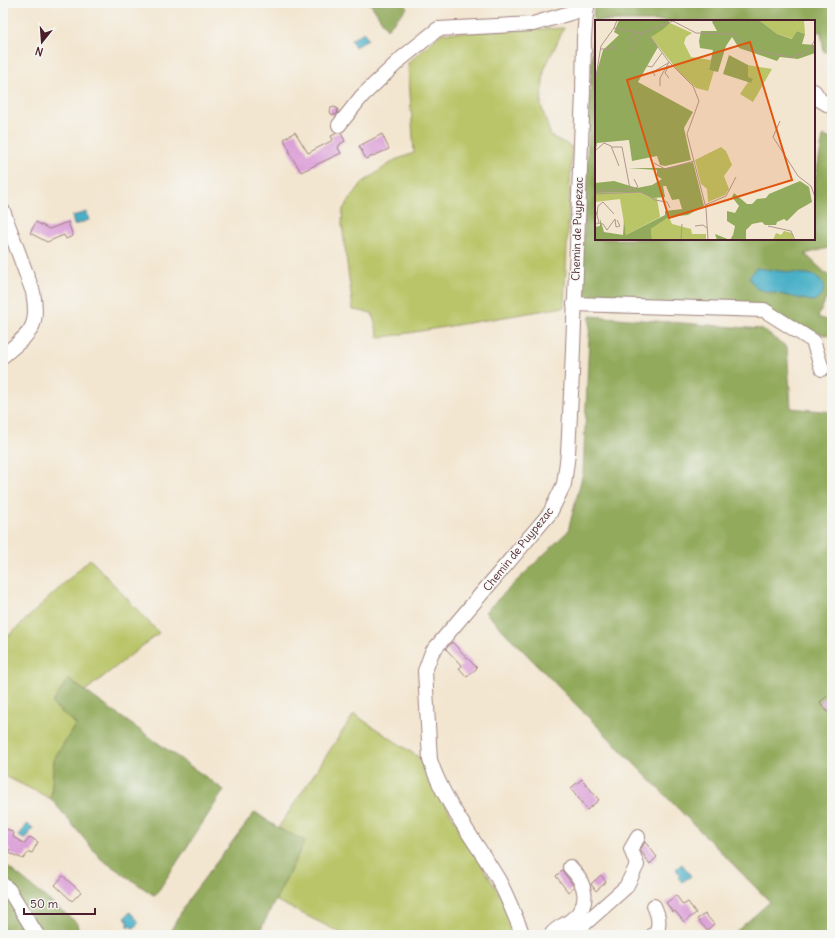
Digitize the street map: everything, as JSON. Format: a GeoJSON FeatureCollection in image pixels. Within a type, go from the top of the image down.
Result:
{"type":"FeatureCollection","features":[{"type":"Feature","properties":{"kind":"street"},"geometry":{"type":"LineString","coordinates":[[339,126],[362,96],[402,58],[438,28],[533,24],[587,6]]}},
{"type":"Feature","properties":{"kind":"street","name":"Chemin de Puypezac"},"geometry":{"type":"LineString","coordinates":[[523,935],[499,881],[434,774],[430,760],[425,671],[432,652],[550,513],[564,484],[568,454],[584,92],[584,38],[587,6]]}},
{"type":"Feature","properties":{"kind":"street"},"geometry":{"type":"LineString","coordinates":[[815,92],[820,100],[832,107]]}},
{"type":"Feature","properties":{"kind":"street"},"geometry":{"type":"LineString","coordinates":[[3,210],[8,242],[33,292],[36,319],[32,330],[3,356]]}},
{"type":"Feature","properties":{"kind":"street"},"geometry":{"type":"LineString","coordinates":[[574,304],[764,310],[813,341],[822,369]]}},
{"type":"Feature","properties":{"kind":"street"},"geometry":{"type":"LineString","coordinates":[[572,935],[626,887],[637,865],[631,849],[638,837]]}},
{"type":"Feature","properties":{"kind":"street"},"geometry":{"type":"LineString","coordinates":[[551,935],[561,925],[576,917],[585,904],[586,895],[582,884],[570,867]]}},
{"type":"Feature","properties":{"kind":"street"},"geometry":{"type":"LineString","coordinates":[[3,885],[9,890],[36,935]]}},
{"type":"Feature","properties":{"kind":"street"},"geometry":{"type":"LineString","coordinates":[[653,935],[656,935],[660,919],[654,906]]}},
{"type":"Feature","properties":{"kind":"green space"},"geometry":{"type":"Polygon","coordinates":[[[370,3],[404,3],[407,8],[387,29],[370,3]]]}},
{"type":"Feature","properties":{"kind":"green space"},"geometry":{"type":"Polygon","coordinates":[[[819,3],[832,6],[832,51],[824,52],[821,32],[815,31],[815,20],[595,20],[595,240],[815,240],[815,181],[823,136],[832,139],[832,247],[805,254],[832,279],[832,285],[818,317],[832,322],[832,337],[761,315],[581,305],[594,4],[819,3]]]}},
{"type":"Feature","properties":{"kind":"green space"},"geometry":{"type":"Polygon","coordinates":[[[564,28],[544,70],[541,105],[551,136],[572,147],[564,307],[379,338],[372,313],[353,310],[342,224],[343,209],[362,183],[395,160],[414,153],[408,63],[442,33],[564,28]]]}},
{"type":"Feature","properties":{"kind":"green space"},"geometry":{"type":"Polygon","coordinates":[[[590,316],[761,329],[787,347],[791,408],[832,412],[832,935],[732,935],[770,902],[485,612],[568,531],[583,473],[590,316]]]}},
{"type":"Feature","properties":{"kind":"green space"},"geometry":{"type":"Polygon","coordinates":[[[90,559],[159,633],[85,691],[68,679],[52,704],[76,724],[54,759],[51,799],[3,775],[3,641],[90,559]]]}},
{"type":"Feature","properties":{"kind":"green space"},"geometry":{"type":"Polygon","coordinates":[[[68,679],[224,790],[155,896],[101,859],[51,799],[54,759],[76,724],[52,704],[68,679]]]}},
{"type":"Feature","properties":{"kind":"green space"},"geometry":{"type":"Polygon","coordinates":[[[354,714],[420,758],[425,771],[500,895],[517,935],[345,935],[275,900],[305,841],[278,828],[354,714]]]}},
{"type":"Feature","properties":{"kind":"green space"},"geometry":{"type":"Polygon","coordinates":[[[255,812],[278,828],[305,841],[258,935],[168,935],[190,897],[255,812]]]}},
{"type":"Feature","properties":{"kind":"green space"},"geometry":{"type":"Polygon","coordinates":[[[3,863],[77,923],[79,935],[3,935],[3,863]]]}},
{"type":"Feature","properties":{"kind":"water"},"geometry":{"type":"Polygon","coordinates":[[[364,32],[368,39],[355,47],[351,40],[364,32]]]}},
{"type":"Feature","properties":{"kind":"water"},"geometry":{"type":"Polygon","coordinates":[[[87,212],[89,220],[74,225],[72,216],[87,212]]]}},
{"type":"Feature","properties":{"kind":"water"},"geometry":{"type":"Polygon","coordinates":[[[756,268],[814,275],[824,284],[823,293],[820,297],[812,301],[757,289],[749,278],[756,268]]]}},
{"type":"Feature","properties":{"kind":"water"},"geometry":{"type":"Polygon","coordinates":[[[27,824],[33,828],[25,840],[19,836],[27,824]]]}},
{"type":"Feature","properties":{"kind":"water"},"geometry":{"type":"Polygon","coordinates":[[[682,864],[691,876],[682,882],[678,877],[680,875],[676,869],[682,864]]]}},
{"type":"Feature","properties":{"kind":"water"},"geometry":{"type":"Polygon","coordinates":[[[130,912],[138,921],[138,924],[134,928],[128,926],[128,922],[125,917],[130,912]]]}},
{"type":"Feature","properties":{"kind":"building"},"geometry":{"type":"Polygon","coordinates":[[[334,107],[337,108],[337,114],[334,115],[331,114],[330,111],[331,108],[334,107]]]}},
{"type":"Feature","properties":{"kind":"building"},"geometry":{"type":"Polygon","coordinates":[[[295,132],[308,153],[333,140],[331,136],[337,133],[341,133],[345,141],[340,144],[338,148],[341,153],[301,172],[289,152],[290,151],[284,139],[295,132]]]}},
{"type":"Feature","properties":{"kind":"building"},"geometry":{"type":"Polygon","coordinates":[[[382,134],[389,149],[366,159],[359,146],[382,134]]]}},
{"type":"Feature","properties":{"kind":"building"},"geometry":{"type":"Polygon","coordinates":[[[36,222],[49,229],[68,222],[73,236],[66,239],[64,235],[47,242],[30,233],[36,222]]]}},
{"type":"Feature","properties":{"kind":"building"},"geometry":{"type":"Polygon","coordinates":[[[452,642],[477,668],[467,677],[459,668],[462,666],[446,649],[452,642]]]}},
{"type":"Feature","properties":{"kind":"building"},"geometry":{"type":"Polygon","coordinates":[[[832,692],[832,718],[820,702],[832,692]]]}},
{"type":"Feature","properties":{"kind":"building"},"geometry":{"type":"Polygon","coordinates":[[[582,779],[599,800],[587,810],[571,788],[582,779]]]}},
{"type":"Feature","properties":{"kind":"building"},"geometry":{"type":"Polygon","coordinates":[[[7,829],[14,833],[13,837],[25,844],[30,837],[38,842],[32,853],[29,852],[23,859],[9,853],[10,850],[3,845],[3,835],[7,829]]]}},
{"type":"Feature","properties":{"kind":"building"},"geometry":{"type":"Polygon","coordinates":[[[645,842],[657,857],[650,864],[640,850],[645,842]]]}},
{"type":"Feature","properties":{"kind":"building"},"geometry":{"type":"Polygon","coordinates":[[[562,870],[574,887],[568,892],[556,876],[562,870]]]}},
{"type":"Feature","properties":{"kind":"building"},"geometry":{"type":"Polygon","coordinates":[[[601,875],[606,882],[596,891],[591,884],[601,875]]]}},
{"type":"Feature","properties":{"kind":"building"},"geometry":{"type":"Polygon","coordinates":[[[63,876],[81,892],[72,901],[55,885],[63,876]]]}},
{"type":"Feature","properties":{"kind":"building"},"geometry":{"type":"Polygon","coordinates":[[[676,895],[683,905],[688,902],[696,913],[684,922],[666,903],[676,895]]]}},
{"type":"Feature","properties":{"kind":"building"},"geometry":{"type":"Polygon","coordinates":[[[705,914],[714,924],[707,930],[697,919],[705,914]]]}}]}
